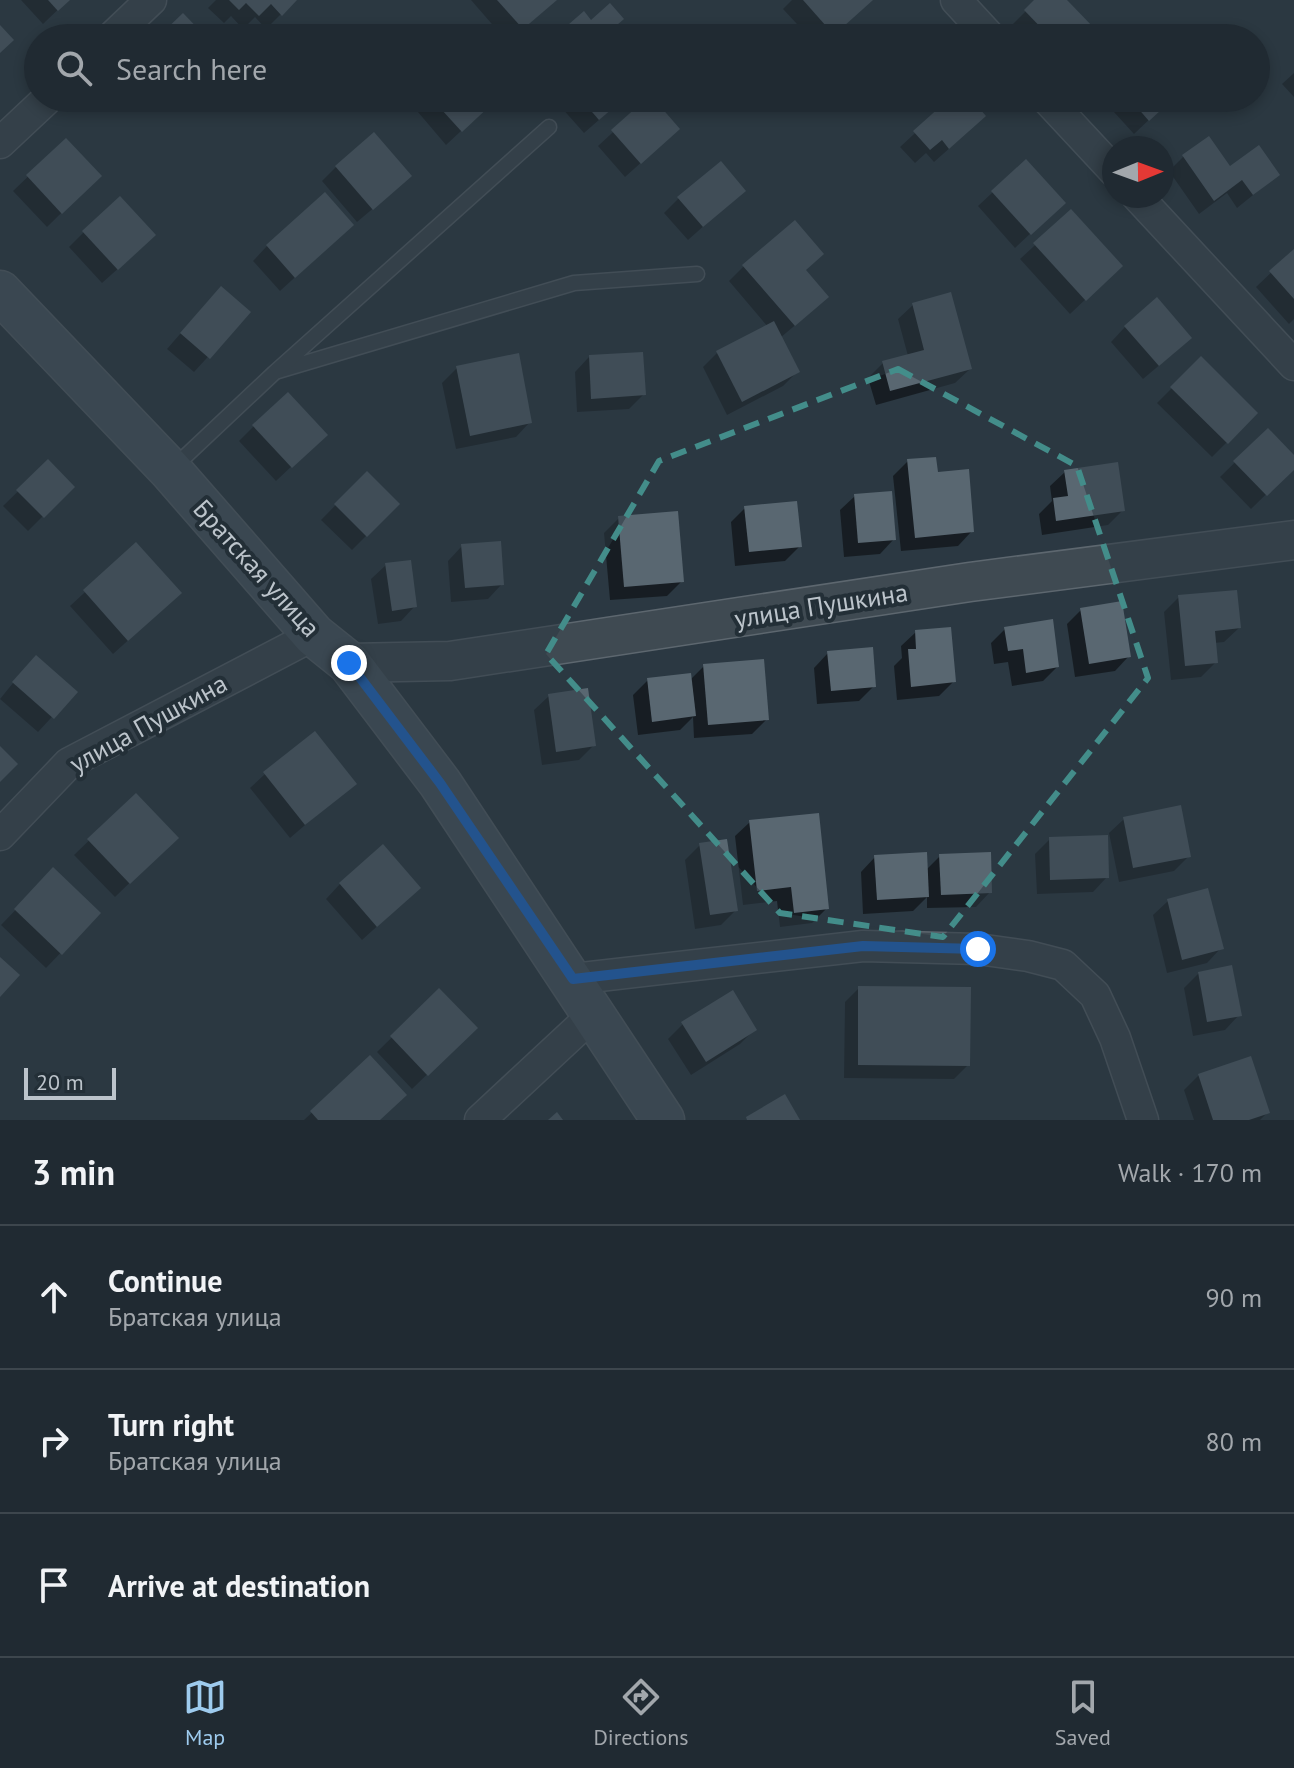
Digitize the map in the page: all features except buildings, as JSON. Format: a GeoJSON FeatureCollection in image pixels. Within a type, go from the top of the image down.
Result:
{"type":"FeatureCollection","features":[{"type":"Feature","properties":{"kind":"main road","name":"Братская улица"},"geometry":{"type":"LineString","coordinates":[[0,292],[170,470],[314,635],[349,663],[440,783],[573,979],[593,1015],[663,1120]]}},
{"type":"Feature","properties":{"kind":"street"},"geometry":{"type":"LineString","coordinates":[[126,24],[151,0]]}},
{"type":"Feature","properties":{"kind":"street"},"geometry":{"type":"LineString","coordinates":[[956,0],[978,24]]}},
{"type":"Feature","properties":{"kind":"street"},"geometry":{"type":"LineString","coordinates":[[0,143],[33,112]]}},
{"type":"Feature","properties":{"kind":"street"},"geometry":{"type":"LineString","coordinates":[[1059,112],[1102,158]]}},
{"type":"Feature","properties":{"kind":"street"},"geometry":{"type":"LineString","coordinates":[[1148,208],[1294,365]]}},
{"type":"Feature","properties":{"kind":"street","name":"улица Пушкина"},"geometry":{"type":"LineString","coordinates":[[349,663],[450,661],[970,582],[1294,540]]}},
{"type":"Feature","properties":{"kind":"street","name":"улица Пушкина"},"geometry":{"type":"LineString","coordinates":[[0,835],[69,763],[314,635]]}},
{"type":"Feature","properties":{"kind":"street"},"geometry":{"type":"LineString","coordinates":[[573,979],[863,946],[978,949],[1028,956],[1063,965],[1095,995],[1115,1038],[1143,1120]]}},
{"type":"Feature","properties":{"kind":"street"},"geometry":{"type":"LineString","coordinates":[[480,1120],[593,1015]]}},
{"type":"Feature","properties":{"kind":"lane"},"geometry":{"type":"LineString","coordinates":[[170,470],[549,127]]}},
{"type":"Feature","properties":{"kind":"lane"},"geometry":{"type":"LineString","coordinates":[[274,373],[574,283],[697,274]]}},
{"type":"Feature","properties":{"kind":"highlighted area"},"geometry":{"type":"Polygon","coordinates":[[[898,369],[1077,466],[1148,678],[943,937],[780,913],[546,654],[659,461],[898,369]]]}},
{"type":"Feature","properties":{"kind":"route"},"geometry":{"type":"LineString","coordinates":[[349,663],[440,783],[573,979],[863,946],[978,949]]}}]}
